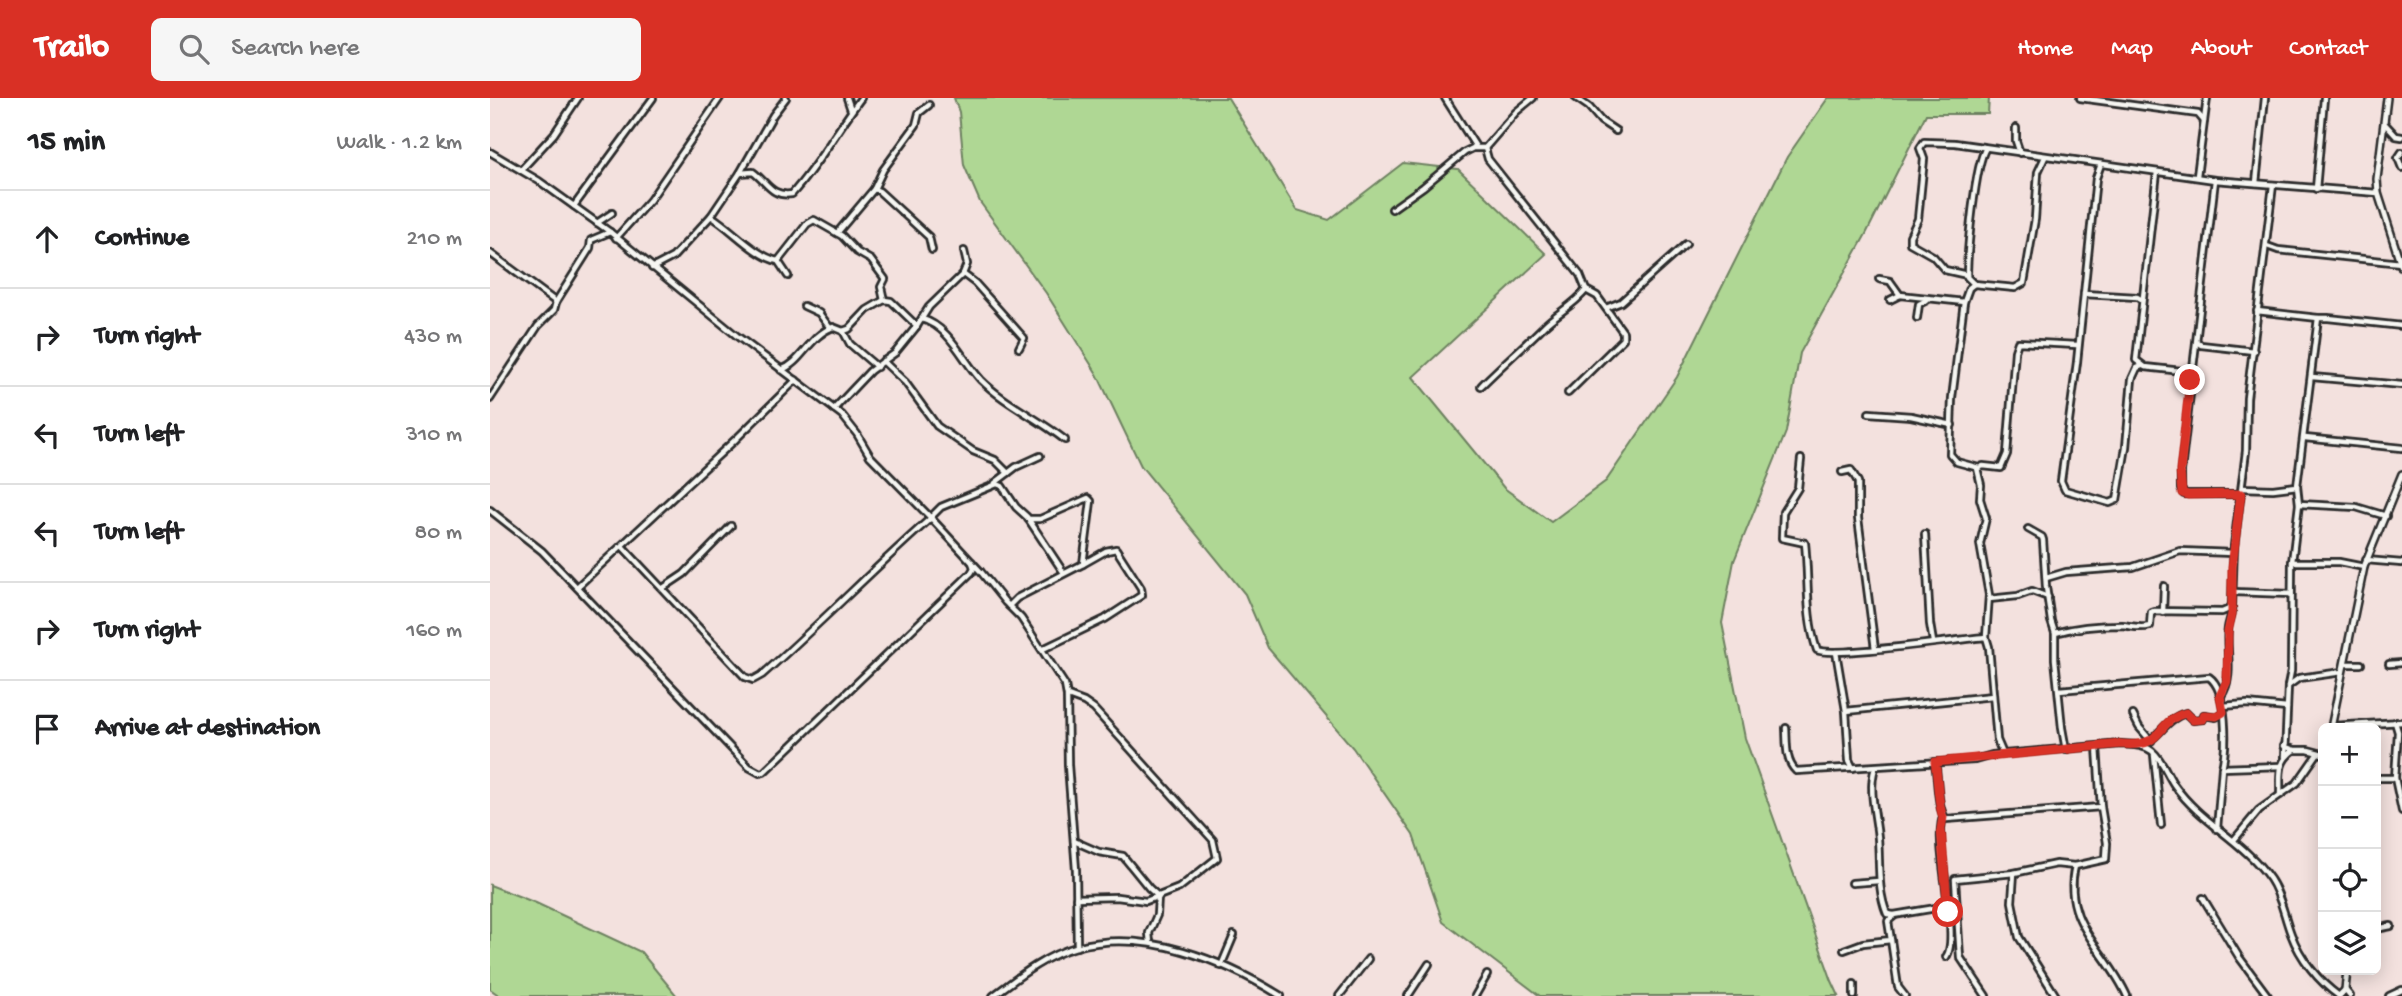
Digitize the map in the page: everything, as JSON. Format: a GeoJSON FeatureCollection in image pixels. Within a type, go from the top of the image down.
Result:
{"type":"FeatureCollection","features":[{"type":"Feature","properties":{"kind":"street"},"geometry":{"type":"LineString","coordinates":[[521,170],[554,134],[578,98]]}},
{"type":"Feature","properties":{"kind":"street"},"geometry":{"type":"LineString","coordinates":[[574,206],[653,98]]}},
{"type":"Feature","properties":{"kind":"street"},"geometry":{"type":"LineString","coordinates":[[616,238],[650,200],[720,98]]}},
{"type":"Feature","properties":{"kind":"street"},"geometry":{"type":"LineString","coordinates":[[652,268],[673,257],[711,216],[786,98]]}},
{"type":"Feature","properties":{"kind":"street"},"geometry":{"type":"LineString","coordinates":[[847,98],[851,111]]}},
{"type":"Feature","properties":{"kind":"street"},"geometry":{"type":"LineString","coordinates":[[740,173],[753,172],[775,193],[792,194],[829,148],[861,98]]}},
{"type":"Feature","properties":{"kind":"street"},"geometry":{"type":"LineString","coordinates":[[1445,98],[1476,147]]}},
{"type":"Feature","properties":{"kind":"street"},"geometry":{"type":"LineString","coordinates":[[1485,148],[1516,112],[1533,98]]}},
{"type":"Feature","properties":{"kind":"street"},"geometry":{"type":"LineString","coordinates":[[1576,98],[1616,131]]}},
{"type":"Feature","properties":{"kind":"street"},"geometry":{"type":"LineString","coordinates":[[2080,98],[2199,114],[2204,121]]}},
{"type":"Feature","properties":{"kind":"street"},"geometry":{"type":"LineString","coordinates":[[2197,176],[2207,98]]}},
{"type":"Feature","properties":{"kind":"street"},"geometry":{"type":"LineString","coordinates":[[2256,183],[2265,98]]}},
{"type":"Feature","properties":{"kind":"street"},"geometry":{"type":"LineString","coordinates":[[2316,189],[2324,98]]}},
{"type":"Feature","properties":{"kind":"street"},"geometry":{"type":"LineString","coordinates":[[2267,246],[2278,250],[2401,265],[2378,193],[2376,167],[2385,124],[2387,98]]}},
{"type":"Feature","properties":{"kind":"street"},"geometry":{"type":"LineString","coordinates":[[837,233],[874,189],[883,170],[916,125],[919,113],[929,105]]}},
{"type":"Feature","properties":{"kind":"street"},"geometry":{"type":"LineString","coordinates":[[2385,124],[2396,136],[2402,137]]}},
{"type":"Feature","properties":{"kind":"street"},"geometry":{"type":"LineString","coordinates":[[2016,128],[2016,141],[2021,154]]}},
{"type":"Feature","properties":{"kind":"street"},"geometry":{"type":"LineString","coordinates":[[1974,284],[1967,275],[1948,272],[1933,256],[1910,243],[1910,236],[1918,219],[1924,159],[1920,148],[1927,141],[1987,147],[2045,158],[2215,180],[2378,193]]}},
{"type":"Feature","properties":{"kind":"street"},"geometry":{"type":"LineString","coordinates":[[1392,209],[1459,156],[1476,147],[1485,148]]}},
{"type":"Feature","properties":{"kind":"street"},"geometry":{"type":"LineString","coordinates":[[1967,275],[1976,186],[1982,156],[1987,147]]}},
{"type":"Feature","properties":{"kind":"street"},"geometry":{"type":"LineString","coordinates":[[1485,148],[1488,159],[1580,275],[1586,290],[1597,296],[1623,332],[1623,339],[1568,393]]}},
{"type":"Feature","properties":{"kind":"street"},"geometry":{"type":"LineString","coordinates":[[490,152],[521,170],[610,232],[781,370],[834,409],[857,434],[870,457],[931,517],[1021,618],[1065,685],[1067,696],[1077,947]]}},
{"type":"Feature","properties":{"kind":"street"},"geometry":{"type":"LineString","coordinates":[[2402,152],[2398,158],[2402,168]]}},
{"type":"Feature","properties":{"kind":"street"},"geometry":{"type":"LineString","coordinates":[[2045,158],[2038,172],[2035,219],[2024,283],[2015,288],[1974,284],[1969,288],[1964,302],[1952,398],[1951,457],[1957,462],[1977,468],[2001,468],[2006,460],[2018,342],[2077,345]]}},
{"type":"Feature","properties":{"kind":"street"},"geometry":{"type":"LineString","coordinates":[[2101,164],[2097,171],[2061,481],[2065,490],[2110,503],[2117,499],[2126,447],[2132,379],[2137,368],[2142,366],[2191,372]]}},
{"type":"Feature","properties":{"kind":"street"},"geometry":{"type":"LineString","coordinates":[[2142,366],[2136,360],[2136,354],[2157,172]]}},
{"type":"Feature","properties":{"kind":"street"},"geometry":{"type":"LineString","coordinates":[[2215,180],[2199,343],[2195,349],[2191,372],[2180,471],[2182,493],[2188,495],[2298,486]]}},
{"type":"Feature","properties":{"kind":"street"},"geometry":{"type":"LineString","coordinates":[[2220,696],[2227,681],[2228,632],[2234,592],[2233,553],[2246,451],[2247,398],[2273,185]]}},
{"type":"Feature","properties":{"kind":"street"},"geometry":{"type":"LineString","coordinates":[[874,189],[929,237],[932,250]]}},
{"type":"Feature","properties":{"kind":"street"},"geometry":{"type":"LineString","coordinates":[[596,224],[612,213]]}},
{"type":"Feature","properties":{"kind":"street"},"geometry":{"type":"LineString","coordinates":[[711,216],[723,222],[765,257],[778,261],[788,276]]}},
{"type":"Feature","properties":{"kind":"street"},"geometry":{"type":"LineString","coordinates":[[778,261],[814,220],[837,233],[880,270],[885,279],[881,287],[884,300]]}},
{"type":"Feature","properties":{"kind":"street"},"geometry":{"type":"LineString","coordinates":[[490,399],[538,326],[554,310],[556,302],[590,247],[591,240],[610,232]]}},
{"type":"Feature","properties":{"kind":"street"},"geometry":{"type":"LineString","coordinates":[[1605,308],[1621,302],[1686,244]]}},
{"type":"Feature","properties":{"kind":"street"},"geometry":{"type":"LineString","coordinates":[[834,409],[883,361],[895,353],[918,326],[929,307],[963,274],[967,264],[964,251]]}},
{"type":"Feature","properties":{"kind":"street"},"geometry":{"type":"LineString","coordinates":[[490,253],[556,302]]}},
{"type":"Feature","properties":{"kind":"street"},"geometry":{"type":"LineString","coordinates":[[963,274],[975,283],[1018,330],[1024,338],[1019,348]]}},
{"type":"Feature","properties":{"kind":"street"},"geometry":{"type":"LineString","coordinates":[[1878,279],[1890,281],[1899,295]]}},
{"type":"Feature","properties":{"kind":"street"},"geometry":{"type":"LineString","coordinates":[[1481,386],[1520,347],[1532,340],[1544,326],[1586,290]]}},
{"type":"Feature","properties":{"kind":"street"},"geometry":{"type":"LineString","coordinates":[[2084,294],[2137,298],[2143,301]]}},
{"type":"Feature","properties":{"kind":"street"},"geometry":{"type":"LineString","coordinates":[[1890,300],[1899,295],[1964,302]]}},
{"type":"Feature","properties":{"kind":"street"},"geometry":{"type":"LineString","coordinates":[[1916,318],[1919,304],[1928,299]]}},
{"type":"Feature","properties":{"kind":"street"},"geometry":{"type":"LineString","coordinates":[[781,370],[790,366],[814,338],[830,328],[844,331],[849,329],[867,310],[884,300],[891,301],[918,326]]}},
{"type":"Feature","properties":{"kind":"street"},"geometry":{"type":"LineString","coordinates":[[804,306],[820,313],[830,328]]}},
{"type":"Feature","properties":{"kind":"street"},"geometry":{"type":"LineString","coordinates":[[2258,311],[2402,326]]}},
{"type":"Feature","properties":{"kind":"street"},"geometry":{"type":"LineString","coordinates":[[2285,757],[2283,746],[2291,671],[2292,562],[2318,318]]}},
{"type":"Feature","properties":{"kind":"street"},"geometry":{"type":"LineString","coordinates":[[922,319],[933,323],[951,341],[985,383],[1065,440]]}},
{"type":"Feature","properties":{"kind":"street"},"geometry":{"type":"LineString","coordinates":[[844,331],[850,344],[877,367]]}},
{"type":"Feature","properties":{"kind":"street"},"geometry":{"type":"LineString","coordinates":[[2199,343],[2254,351]]}},
{"type":"Feature","properties":{"kind":"street"},"geometry":{"type":"LineString","coordinates":[[883,361],[905,382],[937,426],[978,454],[995,460],[1008,473]]}},
{"type":"Feature","properties":{"kind":"street"},"geometry":{"type":"LineString","coordinates":[[2312,377],[2402,385]]}},
{"type":"Feature","properties":{"kind":"street"},"geometry":{"type":"LineString","coordinates":[[577,586],[796,380]]}},
{"type":"Feature","properties":{"kind":"street"},"geometry":{"type":"LineString","coordinates":[[1869,413],[1911,416],[1952,425]]}},
{"type":"Feature","properties":{"kind":"street"},"geometry":{"type":"LineString","coordinates":[[2305,438],[2402,448]]}},
{"type":"Feature","properties":{"kind":"street"},"geometry":{"type":"LineString","coordinates":[[622,546],[745,677],[756,679],[941,507],[994,483],[1016,467],[1040,456]]}},
{"type":"Feature","properties":{"kind":"street"},"geometry":{"type":"LineString","coordinates":[[1801,459],[1798,488],[1783,512],[1782,538],[1805,543],[1809,584],[1808,609],[1815,645],[1821,653],[1986,636]]}},
{"type":"Feature","properties":{"kind":"street"},"geometry":{"type":"LineString","coordinates":[[1977,468],[1982,485],[1980,499],[1986,519],[1980,544],[1989,599],[1986,636],[1997,740],[2003,754]]}},
{"type":"Feature","properties":{"kind":"street"},"geometry":{"type":"LineString","coordinates":[[1842,472],[1851,470],[1858,482],[1858,519],[1875,649]]}},
{"type":"Feature","properties":{"kind":"street"},"geometry":{"type":"LineString","coordinates":[[2333,723],[2364,567],[2402,474]]}},
{"type":"Feature","properties":{"kind":"street"},"geometry":{"type":"LineString","coordinates":[[994,483],[1002,486],[1028,519],[1064,573]]}},
{"type":"Feature","properties":{"kind":"street"},"geometry":{"type":"LineString","coordinates":[[1028,519],[1040,519],[1088,498],[1091,507],[1083,564]]}},
{"type":"Feature","properties":{"kind":"street"},"geometry":{"type":"LineString","coordinates":[[2299,504],[2356,507],[2386,516]]}},
{"type":"Feature","properties":{"kind":"street"},"geometry":{"type":"LineString","coordinates":[[490,510],[530,540],[749,767],[760,773],[971,573],[974,568],[972,562]]}},
{"type":"Feature","properties":{"kind":"street"},"geometry":{"type":"LineString","coordinates":[[663,588],[684,574],[731,526]]}},
{"type":"Feature","properties":{"kind":"street"},"geometry":{"type":"LineString","coordinates":[[2028,529],[2043,538],[2066,750]]}},
{"type":"Feature","properties":{"kind":"street"},"geometry":{"type":"LineString","coordinates":[[1925,534],[1933,642]]}},
{"type":"Feature","properties":{"kind":"street"},"geometry":{"type":"LineString","coordinates":[[1009,606],[1017,598],[1106,551],[1116,549],[1142,587],[1142,595],[1105,620],[1043,649]]}},
{"type":"Feature","properties":{"kind":"street"},"geometry":{"type":"LineString","coordinates":[[2046,578],[2066,572],[2133,567],[2180,551],[2233,553]]}},
{"type":"Feature","properties":{"kind":"street"},"geometry":{"type":"LineString","coordinates":[[2366,560],[2402,562]]}},
{"type":"Feature","properties":{"kind":"street"},"geometry":{"type":"LineString","coordinates":[[2292,562],[2339,562],[2364,567]]}},
{"type":"Feature","properties":{"kind":"street"},"geometry":{"type":"LineString","coordinates":[[971,573],[981,572]]}},
{"type":"Feature","properties":{"kind":"street"},"geometry":{"type":"LineString","coordinates":[[2163,612],[2164,586]]}},
{"type":"Feature","properties":{"kind":"street"},"geometry":{"type":"LineString","coordinates":[[1989,599],[2018,596],[2032,591],[2048,597]]}},
{"type":"Feature","properties":{"kind":"street"},"geometry":{"type":"LineString","coordinates":[[2234,592],[2291,594]]}},
{"type":"Feature","properties":{"kind":"street"},"geometry":{"type":"LineString","coordinates":[[2055,633],[2101,626],[2145,628],[2150,626],[2151,612],[2222,612],[2232,605]]}},
{"type":"Feature","properties":{"kind":"street"},"geometry":{"type":"LineString","coordinates":[[1836,652],[1846,711],[1849,760],[1853,769]]}},
{"type":"Feature","properties":{"kind":"street"},"geometry":{"type":"LineString","coordinates":[[2389,664],[2402,663]]}},
{"type":"Feature","properties":{"kind":"street"},"geometry":{"type":"LineString","coordinates":[[2345,664],[2361,664]]}},
{"type":"Feature","properties":{"kind":"street"},"geometry":{"type":"LineString","coordinates":[[2291,671],[2299,678]]}},
{"type":"Feature","properties":{"kind":"street"},"geometry":{"type":"LineString","coordinates":[[2288,686],[2299,678],[2343,672]]}},
{"type":"Feature","properties":{"kind":"street"},"geometry":{"type":"LineString","coordinates":[[2059,691],[2207,676],[2216,682],[2224,709],[2225,747],[2217,829]]}},
{"type":"Feature","properties":{"kind":"street"},"geometry":{"type":"LineString","coordinates":[[1067,696],[1094,709],[1215,845],[1217,858],[1191,880],[1159,897],[1141,901],[1116,897],[1076,898]]}},
{"type":"Feature","properties":{"kind":"street"},"geometry":{"type":"LineString","coordinates":[[1846,711],[1993,696]]}},
{"type":"Feature","properties":{"kind":"street"},"geometry":{"type":"LineString","coordinates":[[2142,746],[2153,740],[2164,726],[2181,714],[2186,713],[2193,720],[2203,719],[2204,715],[2216,716],[2224,709],[2246,704],[2287,708]]}},
{"type":"Feature","properties":{"kind":"street"},"geometry":{"type":"LineString","coordinates":[[2133,715],[2139,727],[2153,740],[2161,825]]}},
{"type":"Feature","properties":{"kind":"street"},"geometry":{"type":"LineString","coordinates":[[2395,722],[2400,731],[2395,778],[2402,811]]}},
{"type":"Feature","properties":{"kind":"street"},"geometry":{"type":"LineString","coordinates":[[2381,723],[2402,722]]}},
{"type":"Feature","properties":{"kind":"street"},"geometry":{"type":"LineString","coordinates":[[1786,728],[1788,758],[1796,771],[1975,760],[2003,754],[2121,744],[2142,746],[2154,753],[2186,799],[2217,829],[2234,840],[2271,881],[2291,935],[2314,974],[2339,996],[2348,993],[2347,975]]}},
{"type":"Feature","properties":{"kind":"street"},"geometry":{"type":"LineString","coordinates":[[2283,746],[2318,753]]}},
{"type":"Feature","properties":{"kind":"street"},"geometry":{"type":"LineString","coordinates":[[1986,996],[1968,965],[1960,957],[1954,882],[1959,877],[2014,873],[2056,864],[2074,866],[2106,859],[2098,747]]}},
{"type":"Feature","properties":{"kind":"street"},"geometry":{"type":"LineString","coordinates":[[2280,795],[2281,766],[2285,757],[2294,750]]}},
{"type":"Feature","properties":{"kind":"street"},"geometry":{"type":"LineString","coordinates":[[2234,840],[2259,810],[2297,783],[2318,758]]}},
{"type":"Feature","properties":{"kind":"street"},"geometry":{"type":"LineString","coordinates":[[1935,762],[1939,780],[1940,812],[1943,817],[1952,820],[2101,807]]}},
{"type":"Feature","properties":{"kind":"street"},"geometry":{"type":"LineString","coordinates":[[2222,768],[2281,766]]}},
{"type":"Feature","properties":{"kind":"street"},"geometry":{"type":"LineString","coordinates":[[1875,768],[1872,787],[1879,881],[1898,987],[1905,996]]}},
{"type":"Feature","properties":{"kind":"street"},"geometry":{"type":"LineString","coordinates":[[2156,774],[2167,772]]}},
{"type":"Feature","properties":{"kind":"street"},"geometry":{"type":"LineString","coordinates":[[2381,778],[2395,778]]}},
{"type":"Feature","properties":{"kind":"street"},"geometry":{"type":"LineString","coordinates":[[1943,817],[1942,849],[1950,950],[1946,957]]}},
{"type":"Feature","properties":{"kind":"street"},"geometry":{"type":"LineString","coordinates":[[1074,841],[1099,852],[1124,856],[1159,897]]}},
{"type":"Feature","properties":{"kind":"street"},"geometry":{"type":"LineString","coordinates":[[2074,866],[2072,894],[2077,914],[2089,937],[2122,983],[2127,996]]}},
{"type":"Feature","properties":{"kind":"street"},"geometry":{"type":"LineString","coordinates":[[2014,873],[2012,902],[2019,937],[2056,996]]}},
{"type":"Feature","properties":{"kind":"street"},"geometry":{"type":"LineString","coordinates":[[1852,883],[1879,881]]}},
{"type":"Feature","properties":{"kind":"street"},"geometry":{"type":"LineString","coordinates":[[1150,943],[1149,933],[1157,915],[1159,897]]}},
{"type":"Feature","properties":{"kind":"street"},"geometry":{"type":"LineString","coordinates":[[2203,898],[2239,957],[2268,996]]}},
{"type":"Feature","properties":{"kind":"street"},"geometry":{"type":"LineString","coordinates":[[1887,914],[1948,906]]}},
{"type":"Feature","properties":{"kind":"street"},"geometry":{"type":"LineString","coordinates":[[1888,920],[1894,915]]}},
{"type":"Feature","properties":{"kind":"street"},"geometry":{"type":"LineString","coordinates":[[2381,928],[2391,926]]}},
{"type":"Feature","properties":{"kind":"street"},"geometry":{"type":"LineString","coordinates":[[1221,966],[1234,935]]}},
{"type":"Feature","properties":{"kind":"street"},"geometry":{"type":"LineString","coordinates":[[1844,950],[1863,943],[1891,940]]}},
{"type":"Feature","properties":{"kind":"street"},"geometry":{"type":"LineString","coordinates":[[993,996],[1044,962],[1077,947],[1121,941],[1167,947],[1221,966],[1281,996]]}},
{"type":"Feature","properties":{"kind":"street"},"geometry":{"type":"LineString","coordinates":[[1339,996],[1368,959]]}},
{"type":"Feature","properties":{"kind":"street"},"geometry":{"type":"LineString","coordinates":[[1408,996],[1429,964]]}},
{"type":"Feature","properties":{"kind":"street"},"geometry":{"type":"LineString","coordinates":[[1475,996],[1487,975]]}},
{"type":"Feature","properties":{"kind":"street"},"geometry":{"type":"LineString","coordinates":[[1854,984],[1854,996]]}},
{"type":"Feature","properties":{"kind":"street"},"geometry":{"type":"LineString","coordinates":[[2389,996],[2402,990]]}},
{"type":"Feature","properties":{"kind":"green space"},"geometry":{"type":"Polygon","coordinates":[[[954,98],[1228,98],[1297,210],[1329,220],[1403,163],[1458,169],[1546,254],[1413,377],[1504,488],[1551,522],[1606,481],[1677,377],[1787,157],[1828,98],[1989,98],[1988,114],[1926,114],[1866,234],[1800,353],[1786,432],[1734,561],[1722,623],[1745,738],[1839,996],[1540,996],[1443,922],[1413,835],[1353,748],[1268,648],[1245,594],[1141,466],[1097,374],[1046,293],[980,202],[964,165],[959,112],[954,98]]]}},
{"type":"Feature","properties":{"kind":"green space"},"geometry":{"type":"Polygon","coordinates":[[[490,885],[536,903],[641,952],[677,996],[500,996],[490,989],[490,885]]]}},
{"type":"Feature","properties":{"kind":"route"},"geometry":{"type":"LineString","coordinates":[[1948,912],[1942,849],[1943,817],[1940,812],[1939,780],[1935,762],[2121,744],[2142,746],[2155,739],[2164,726],[2181,714],[2186,713],[2193,720],[2203,719],[2204,715],[2220,715],[2223,712],[2220,696],[2227,681],[2228,624],[2234,592],[2232,567],[2241,494],[2182,493],[2180,471],[2190,380]]}}]}
